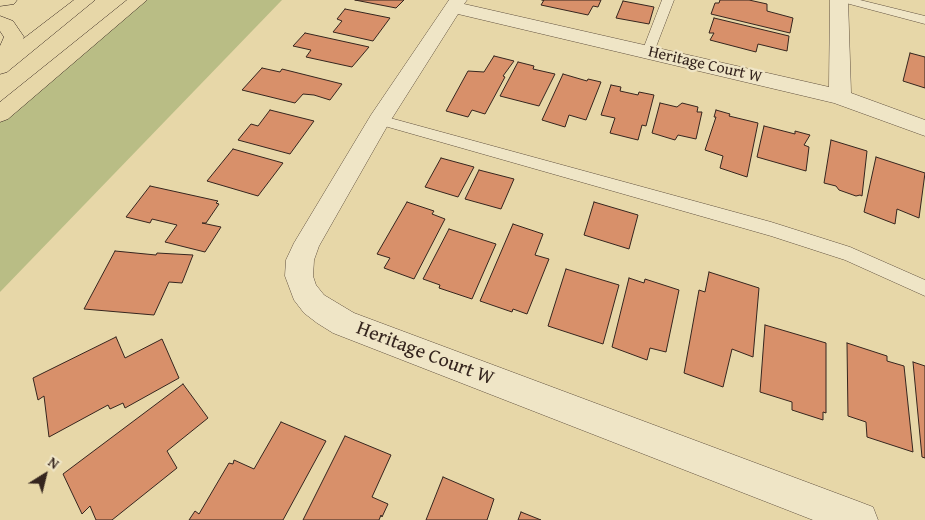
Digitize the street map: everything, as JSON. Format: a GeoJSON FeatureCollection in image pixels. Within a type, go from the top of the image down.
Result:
{"type":"FeatureCollection","features":[{"type":"Feature","properties":{"kind":"main road"},"geometry":{"type":"LineString","coordinates":[[0,1],[8,0]]}},
{"type":"Feature","properties":{"kind":"main road"},"geometry":{"type":"LineString","coordinates":[[0,67],[86,0]]}},
{"type":"Feature","properties":{"kind":"main road"},"geometry":{"type":"LineString","coordinates":[[0,114],[138,0]]}},
{"type":"Feature","properties":{"kind":"main road"},"geometry":{"type":"LineString","coordinates":[[0,22],[6,26],[14,37],[0,67]]}},
{"type":"Feature","properties":{"kind":"street"},"geometry":{"type":"LineString","coordinates":[[839,0],[840,97]]}},
{"type":"Feature","properties":{"kind":"street","name":"Heritage Court W"},"geometry":{"type":"LineString","coordinates":[[860,520],[344,323],[314,304],[304,291],[299,276],[300,260],[307,243],[379,120],[455,4],[840,97],[925,128]]}},
{"type":"Feature","properties":{"kind":"lane"},"geometry":{"type":"LineString","coordinates":[[648,52],[668,0]]}},
{"type":"Feature","properties":{"kind":"lane"},"geometry":{"type":"LineString","coordinates":[[846,0],[925,20]]}},
{"type":"Feature","properties":{"kind":"lane"},"geometry":{"type":"LineString","coordinates":[[379,120],[771,229],[850,254],[925,288]]}},
{"type":"Feature","properties":{"kind":"green space"},"geometry":{"type":"Polygon","coordinates":[[[138,0],[282,0],[0,292],[0,114],[138,0]]]}},
{"type":"Feature","properties":{"kind":"building"},"geometry":{"type":"Polygon","coordinates":[[[355,0],[404,0],[396,8],[355,0]]]}},
{"type":"Feature","properties":{"kind":"building"},"geometry":{"type":"Polygon","coordinates":[[[544,0],[601,0],[598,7],[593,6],[588,15],[541,5],[544,0]]]}},
{"type":"Feature","properties":{"kind":"building"},"geometry":{"type":"Polygon","coordinates":[[[720,0],[749,0],[767,4],[767,11],[793,18],[790,33],[711,14],[715,3],[719,3],[720,0]]]}},
{"type":"Feature","properties":{"kind":"building"},"geometry":{"type":"Polygon","coordinates":[[[623,1],[654,7],[649,24],[616,18],[623,1]]]}},
{"type":"Feature","properties":{"kind":"building"},"geometry":{"type":"Polygon","coordinates":[[[345,9],[390,18],[373,41],[333,32],[342,21],[337,19],[345,9]]]}},
{"type":"Feature","properties":{"kind":"building"},"geometry":{"type":"Polygon","coordinates":[[[714,18],[789,36],[787,51],[758,44],[756,52],[710,40],[714,33],[709,33],[714,18]]]}},
{"type":"Feature","properties":{"kind":"building"},"geometry":{"type":"Polygon","coordinates":[[[305,33],[369,47],[352,67],[306,57],[311,50],[293,46],[305,33]]]}},
{"type":"Feature","properties":{"kind":"building"},"geometry":{"type":"Polygon","coordinates":[[[910,53],[925,57],[925,88],[903,81],[910,53]]]}},
{"type":"Feature","properties":{"kind":"building"},"geometry":{"type":"Polygon","coordinates":[[[494,56],[514,61],[503,76],[505,77],[485,114],[472,110],[468,117],[446,111],[468,71],[484,72],[494,56]]]}},
{"type":"Feature","properties":{"kind":"building"},"geometry":{"type":"Polygon","coordinates":[[[518,62],[534,66],[533,69],[555,74],[539,106],[500,96],[518,62]]]}},
{"type":"Feature","properties":{"kind":"building"},"geometry":{"type":"Polygon","coordinates":[[[262,68],[280,72],[282,69],[342,84],[330,100],[303,94],[295,103],[242,90],[262,68]]]}},
{"type":"Feature","properties":{"kind":"building"},"geometry":{"type":"Polygon","coordinates":[[[563,74],[587,81],[588,79],[601,82],[586,120],[569,115],[565,127],[542,120],[563,74]]]}},
{"type":"Feature","properties":{"kind":"building"},"geometry":{"type":"Polygon","coordinates":[[[611,85],[621,87],[620,91],[638,95],[639,92],[654,95],[646,126],[642,125],[638,140],[610,133],[615,118],[601,115],[611,85]]]}},
{"type":"Feature","properties":{"kind":"building"},"geometry":{"type":"Polygon","coordinates":[[[660,103],[677,107],[682,103],[698,107],[697,112],[702,112],[696,139],[678,135],[675,140],[652,133],[660,103]]]}},
{"type":"Feature","properties":{"kind":"building"},"geometry":{"type":"Polygon","coordinates":[[[270,110],[314,121],[290,154],[238,140],[251,124],[258,126],[270,110]]]}},
{"type":"Feature","properties":{"kind":"building"},"geometry":{"type":"Polygon","coordinates":[[[716,110],[730,114],[729,116],[758,123],[747,177],[720,168],[723,156],[705,150],[716,117],[714,117],[716,110]]]}},
{"type":"Feature","properties":{"kind":"building"},"geometry":{"type":"Polygon","coordinates":[[[764,126],[795,134],[795,131],[810,135],[804,145],[809,147],[806,171],[757,157],[764,126]]]}},
{"type":"Feature","properties":{"kind":"building"},"geometry":{"type":"Polygon","coordinates":[[[831,140],[867,151],[862,196],[856,196],[839,190],[836,186],[824,183],[831,140]]]}},
{"type":"Feature","properties":{"kind":"building"},"geometry":{"type":"Polygon","coordinates":[[[233,149],[283,163],[258,196],[207,181],[233,149]]]}},
{"type":"Feature","properties":{"kind":"building"},"geometry":{"type":"Polygon","coordinates":[[[876,157],[925,173],[919,218],[897,209],[895,224],[864,212],[876,157]]]}},
{"type":"Feature","properties":{"kind":"building"},"geometry":{"type":"Polygon","coordinates":[[[441,158],[474,167],[458,197],[425,187],[441,158]]]}},
{"type":"Feature","properties":{"kind":"building"},"geometry":{"type":"Polygon","coordinates":[[[479,170],[514,179],[501,209],[465,199],[479,170]]]}},
{"type":"Feature","properties":{"kind":"building"},"geometry":{"type":"Polygon","coordinates":[[[150,186],[218,201],[216,203],[219,204],[206,223],[202,223],[221,227],[205,252],[165,242],[177,225],[152,219],[150,223],[126,217],[150,186]]]}},
{"type":"Feature","properties":{"kind":"building"},"geometry":{"type":"Polygon","coordinates":[[[407,202],[434,211],[432,214],[445,219],[414,279],[384,268],[390,258],[377,254],[407,202]]]}},
{"type":"Feature","properties":{"kind":"building"},"geometry":{"type":"Polygon","coordinates":[[[594,202],[638,215],[629,249],[584,235],[594,202]]]}},
{"type":"Feature","properties":{"kind":"building"},"geometry":{"type":"Polygon","coordinates":[[[513,224],[543,234],[535,255],[549,259],[527,314],[513,309],[512,312],[480,301],[513,224]]]}},
{"type":"Feature","properties":{"kind":"building"},"geometry":{"type":"Polygon","coordinates":[[[449,229],[496,244],[472,299],[439,288],[440,285],[423,279],[449,229]]]}},
{"type":"Feature","properties":{"kind":"building"},"geometry":{"type":"Polygon","coordinates":[[[115,251],[156,255],[157,253],[193,255],[182,283],[169,282],[154,315],[84,309],[115,251]]]}},
{"type":"Feature","properties":{"kind":"building"},"geometry":{"type":"Polygon","coordinates":[[[566,269],[619,285],[603,344],[548,326],[566,269]]]}},
{"type":"Feature","properties":{"kind":"building"},"geometry":{"type":"Polygon","coordinates":[[[709,272],[759,288],[753,357],[732,349],[723,387],[684,373],[699,290],[705,292],[709,272]]]}},
{"type":"Feature","properties":{"kind":"building"},"geometry":{"type":"Polygon","coordinates":[[[629,278],[644,283],[645,279],[679,290],[666,352],[650,348],[647,360],[612,347],[629,278]]]}},
{"type":"Feature","properties":{"kind":"building"},"geometry":{"type":"Polygon","coordinates":[[[765,325],[826,343],[826,413],[823,412],[823,420],[792,410],[792,402],[760,392],[765,325]]]}},
{"type":"Feature","properties":{"kind":"building"},"geometry":{"type":"Polygon","coordinates":[[[116,337],[125,358],[162,339],[179,378],[125,408],[123,403],[110,409],[108,405],[49,437],[44,396],[38,400],[33,378],[116,337]]]}},
{"type":"Feature","properties":{"kind":"building"},"geometry":{"type":"Polygon","coordinates":[[[847,343],[887,356],[887,361],[904,366],[913,452],[867,437],[866,422],[848,416],[847,343]]]}},
{"type":"Feature","properties":{"kind":"building"},"geometry":{"type":"Polygon","coordinates":[[[913,362],[925,366],[925,458],[922,457],[913,362]]]}},
{"type":"Feature","properties":{"kind":"building"},"geometry":{"type":"Polygon","coordinates":[[[183,384],[208,418],[167,451],[177,468],[112,520],[96,520],[90,506],[82,514],[63,474],[183,384]]]}},
{"type":"Feature","properties":{"kind":"building"},"geometry":{"type":"Polygon","coordinates":[[[281,422],[326,441],[283,520],[189,520],[195,511],[199,514],[229,463],[233,464],[234,460],[254,469],[281,422]]]}},
{"type":"Feature","properties":{"kind":"building"},"geometry":{"type":"Polygon","coordinates":[[[345,436],[391,455],[372,497],[388,504],[382,517],[381,515],[379,520],[303,520],[345,436]]]}},
{"type":"Feature","properties":{"kind":"building"},"geometry":{"type":"Polygon","coordinates":[[[443,477],[494,499],[487,520],[426,520],[443,477]]]}},
{"type":"Feature","properties":{"kind":"building"},"geometry":{"type":"Polygon","coordinates":[[[521,512],[541,520],[518,520],[521,512]]]}}]}
